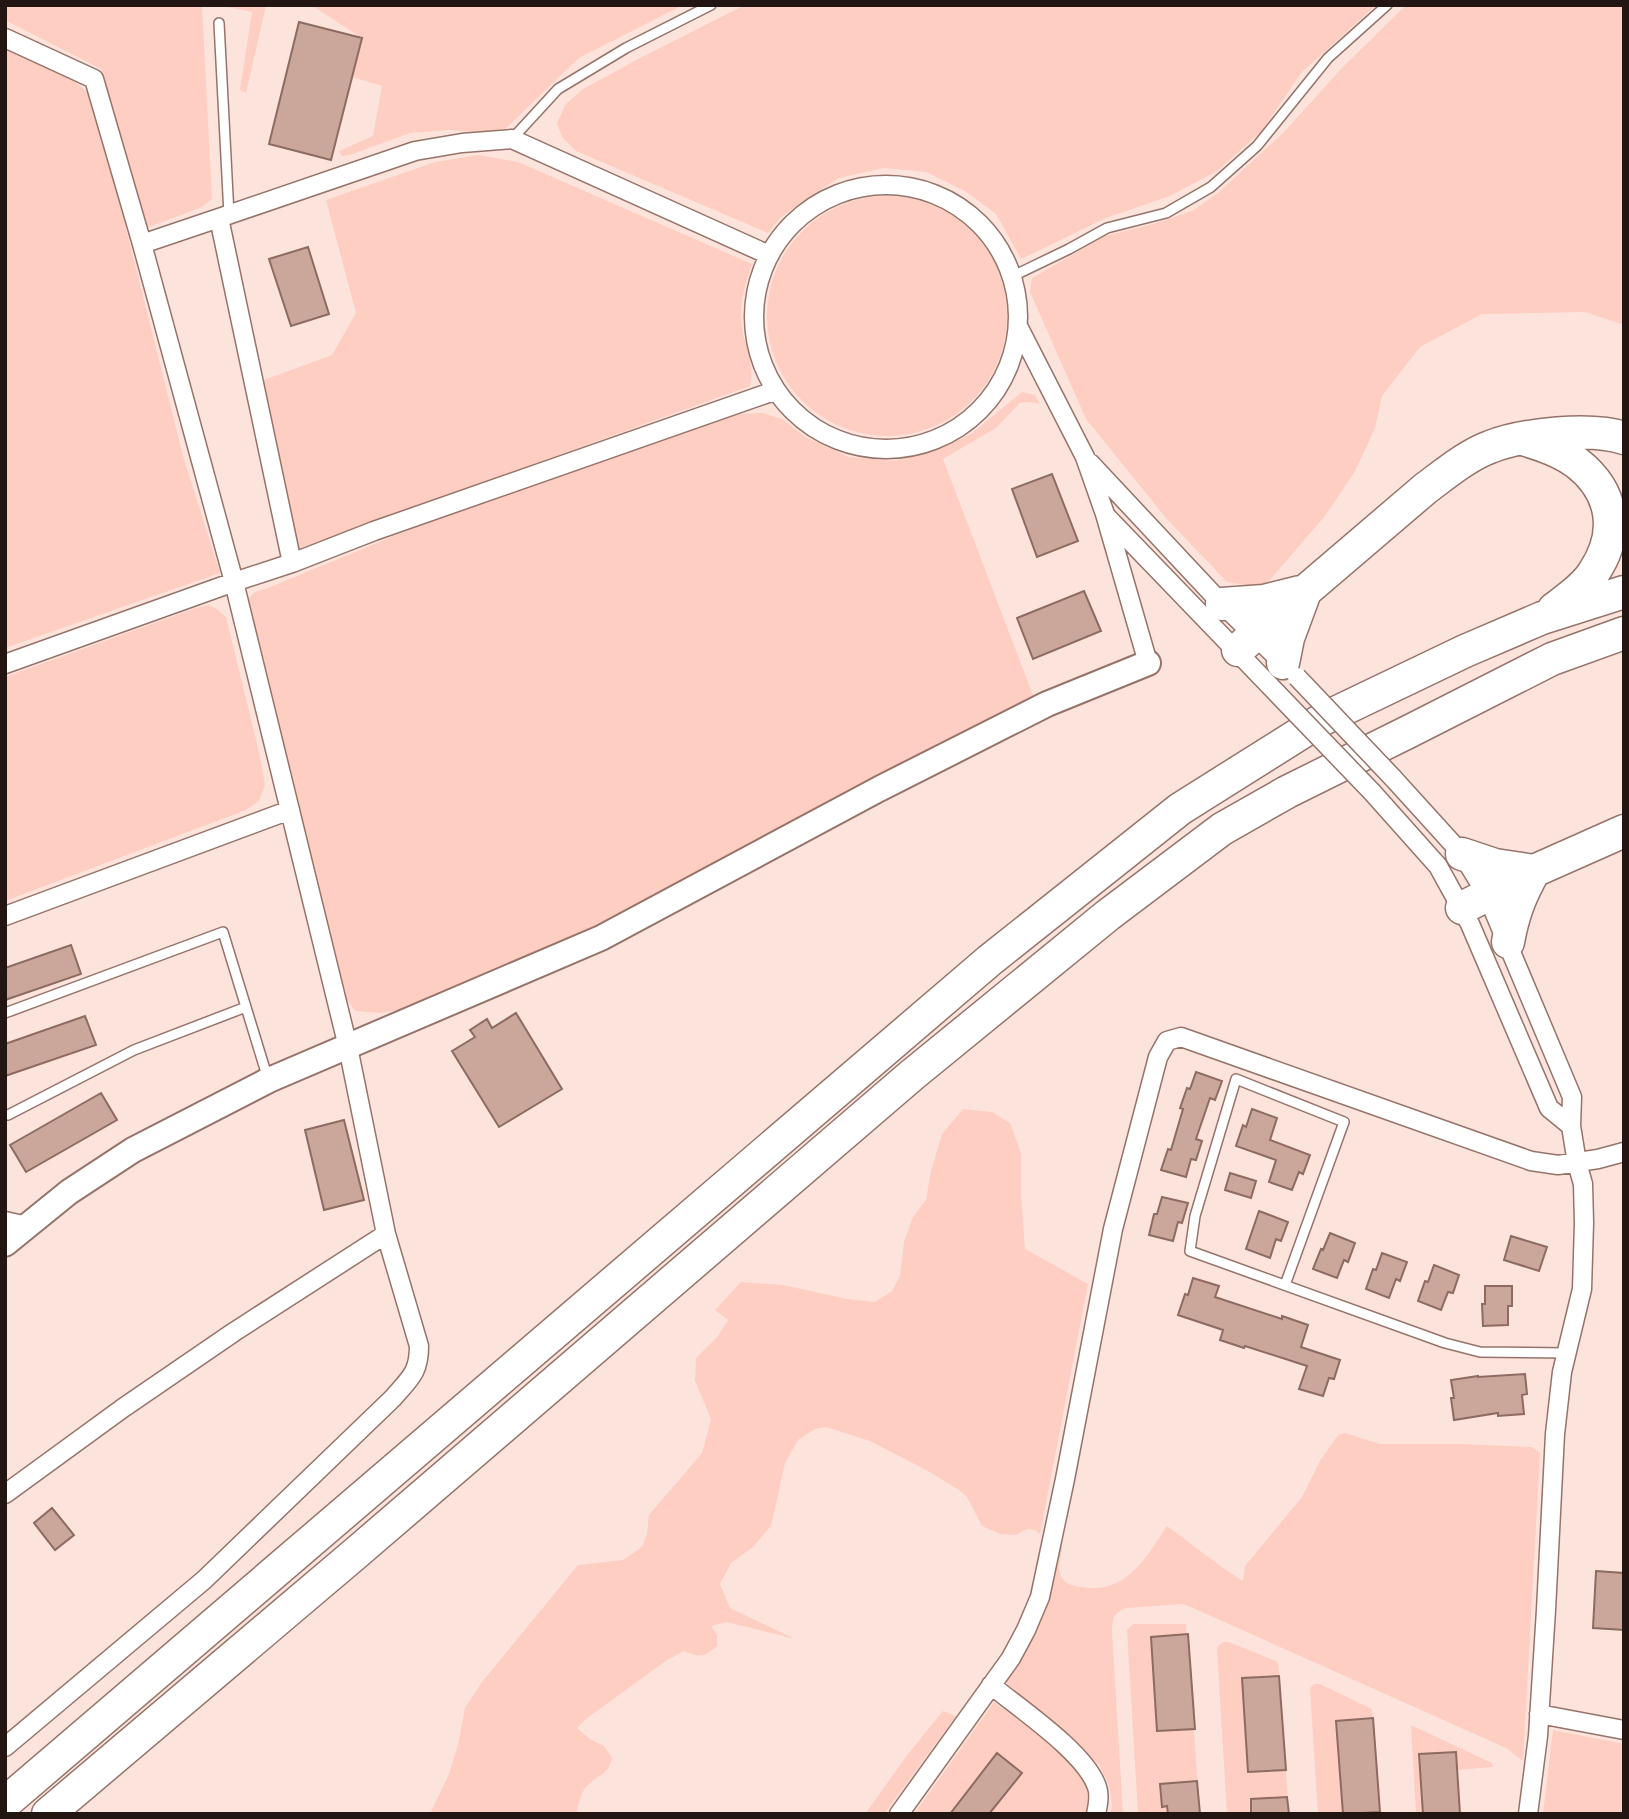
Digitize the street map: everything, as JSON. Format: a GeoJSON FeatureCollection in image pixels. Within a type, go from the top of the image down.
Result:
{"type":"FeatureCollection","features":[{"type":"Feature","properties":{"kind":"highway"},"geometry":{"type":"LineString","coordinates":[[1246,643],[1426,488],[1489,447],[1558,433],[1610,434],[1624,438]]}},
{"type":"Feature","properties":{"kind":"highway"},"geometry":{"type":"LineString","coordinates":[[1523,439],[1550,448],[1575,461],[1594,478],[1606,501],[1612,524],[1608,548],[1593,575],[1542,618]]}},
{"type":"Feature","properties":{"kind":"highway"},"geometry":{"type":"LineString","coordinates":[[1222,604],[1264,601],[1305,591]]}},
{"type":"Feature","properties":{"kind":"highway"},"geometry":{"type":"LineString","coordinates":[[1284,675],[1289,638],[1305,591]]}},
{"type":"Feature","properties":{"kind":"highway"},"geometry":{"type":"LineString","coordinates":[[5,1803],[990,960],[1180,809],[1323,719],[1465,651],[1542,618],[1624,592]]}},
{"type":"Feature","properties":{"kind":"highway"},"geometry":{"type":"LineString","coordinates":[[47,1814],[912,1075],[1108,915],[1222,829],[1287,792],[1552,659],[1624,633]]}},
{"type":"Feature","properties":{"kind":"highway"},"geometry":{"type":"LineString","coordinates":[[1552,659],[1624,650]]}},
{"type":"Feature","properties":{"kind":"highway"},"geometry":{"type":"LineString","coordinates":[[1474,901],[1624,831]]}},
{"type":"Feature","properties":{"kind":"highway"},"geometry":{"type":"LineString","coordinates":[[1462,855],[1495,865],[1534,871]]}},
{"type":"Feature","properties":{"kind":"highway"},"geometry":{"type":"LineString","coordinates":[[1508,942],[1515,909],[1534,871]]}},
{"type":"Feature","properties":{"kind":"street"},"geometry":{"type":"LineString","coordinates":[[5,38],[94,79],[234,582],[348,1048],[386,1234],[419,1346],[419,1362],[413,1375],[393,1398],[204,1580],[5,1747]]}},
{"type":"Feature","properties":{"kind":"street"},"geometry":{"type":"LineString","coordinates":[[142,244],[415,151],[462,143],[512,139],[769,255]]}},
{"type":"Feature","properties":{"kind":"street"},"geometry":{"type":"LineString","coordinates":[[898,185],[936,194],[969,213],[996,242],[1013,276],[1019,328],[1009,369],[988,404],[956,431],[918,447],[876,450],[836,440],[800,418],[774,391],[756,344],[755,298],[769,255],[792,223],[823,200],[859,187],[898,185]]}},
{"type":"Feature","properties":{"kind":"street"},"geometry":{"type":"LineString","coordinates":[[224,216],[292,563]]}},
{"type":"Feature","properties":{"kind":"street"},"geometry":{"type":"LineString","coordinates":[[5,1244],[16,1223],[133,1150],[269,1080],[601,938],[879,789],[1047,704],[1149,663],[1105,514],[1085,457],[1019,328]]}},
{"type":"Feature","properties":{"kind":"street"},"geometry":{"type":"LineString","coordinates":[[5,664],[774,391]]}},
{"type":"Feature","properties":{"kind":"street"},"geometry":{"type":"LineString","coordinates":[[1085,457],[1222,604],[1246,643],[1284,675],[1372,792],[1438,866],[1474,901],[1508,942],[1572,1097],[1571,1126],[1583,1184],[1582,1289],[1563,1372],[1555,1434],[1539,1714],[1528,1814]]}},
{"type":"Feature","properties":{"kind":"street"},"geometry":{"type":"LineString","coordinates":[[1105,514],[1284,675],[1393,778],[1462,855],[1474,901],[1549,1108],[1571,1126]]}},
{"type":"Feature","properties":{"kind":"street"},"geometry":{"type":"LineString","coordinates":[[5,916],[290,810]]}},
{"type":"Feature","properties":{"kind":"street"},"geometry":{"type":"LineString","coordinates":[[899,1814],[1011,1658],[1040,1597],[1066,1479],[1113,1229],[1158,1057],[1167,1041],[1181,1037],[1531,1161],[1558,1165],[1624,1152]]}},
{"type":"Feature","properties":{"kind":"street"},"geometry":{"type":"LineString","coordinates":[[5,1494],[123,1408],[386,1234]]}},
{"type":"Feature","properties":{"kind":"street"},"geometry":{"type":"LineString","coordinates":[[991,1685],[1071,1751],[1088,1769],[1097,1788],[1099,1802],[1096,1814]]}},
{"type":"Feature","properties":{"kind":"street"},"geometry":{"type":"LineString","coordinates":[[1539,1714],[1624,1730]]}},
{"type":"Feature","properties":{"kind":"lane"},"geometry":{"type":"LineString","coordinates":[[512,139],[558,89],[626,48],[711,5]]}},
{"type":"Feature","properties":{"kind":"lane"},"geometry":{"type":"LineString","coordinates":[[1013,276],[1107,229],[1166,213],[1211,187],[1257,146],[1328,58],[1387,5]]}},
{"type":"Feature","properties":{"kind":"lane"},"geometry":{"type":"LineString","coordinates":[[219,23],[224,216]]}},
{"type":"Feature","properties":{"kind":"lane"},"geometry":{"type":"LineString","coordinates":[[5,1013],[223,932],[269,1080]]}},
{"type":"Feature","properties":{"kind":"lane"},"geometry":{"type":"LineString","coordinates":[[8,1115],[134,1050],[246,1007]]}},
{"type":"Feature","properties":{"kind":"lane"},"geometry":{"type":"LineString","coordinates":[[1285,1285],[1344,1122],[1236,1079],[1195,1216],[1190,1251],[1445,1343],[1480,1352],[1567,1353]]}},
{"type":"Feature","properties":{"kind":"shaded area"},"geometry":{"type":"Polygon","coordinates":[[[5,5],[202,5],[212,199],[202,207],[144,229],[101,69],[5,20],[5,5]]]}},
{"type":"Feature","properties":{"kind":"shaded area"},"geometry":{"type":"Polygon","coordinates":[[[218,5],[266,5],[246,93],[240,90],[252,12],[218,5]]]}},
{"type":"Feature","properties":{"kind":"shaded area"},"geometry":{"type":"Polygon","coordinates":[[[311,5],[683,5],[579,58],[500,134],[450,130],[410,133],[342,156],[339,151],[373,136],[382,86],[352,77],[362,38],[311,5]]]}},
{"type":"Feature","properties":{"kind":"shaded area"},"geometry":{"type":"Polygon","coordinates":[[[745,5],[1376,5],[1301,73],[1261,132],[1217,171],[1170,196],[1106,218],[1021,259],[996,214],[965,191],[926,172],[884,168],[839,178],[780,218],[768,233],[576,151],[562,137],[557,123],[565,105],[583,89],[745,5]]]}},
{"type":"Feature","properties":{"kind":"shaded area"},"geometry":{"type":"Polygon","coordinates":[[[1406,5],[1624,5],[1624,325],[1585,312],[1482,314],[1420,347],[1382,396],[1375,428],[1355,471],[1325,516],[1263,588],[1227,582],[1166,518],[1086,419],[1030,292],[1032,278],[1105,236],[1192,211],[1218,193],[1284,132],[1341,69],[1406,5]]]}},
{"type":"Feature","properties":{"kind":"shaded area"},"geometry":{"type":"Polygon","coordinates":[[[5,44],[69,76],[87,92],[120,204],[183,456],[220,573],[5,648],[5,44]]]}},
{"type":"Feature","properties":{"kind":"shaded area"},"geometry":{"type":"Polygon","coordinates":[[[478,155],[518,162],[752,264],[741,312],[751,369],[750,386],[295,550],[261,381],[332,355],[356,313],[326,200],[435,162],[478,155]]]}},
{"type":"Feature","properties":{"kind":"shaded area"},"geometry":{"type":"Polygon","coordinates":[[[887,196],[910,198],[933,205],[954,216],[972,231],[987,249],[998,270],[1005,293],[1005,339],[998,362],[987,383],[972,401],[954,416],[933,427],[910,434],[887,436],[864,434],[841,427],[820,416],[802,401],[787,383],[776,362],[769,339],[767,316],[769,293],[776,270],[787,249],[802,231],[820,216],[841,205],[864,198],[887,196]]]}},
{"type":"Feature","properties":{"kind":"shaded area"},"geometry":{"type":"Polygon","coordinates":[[[1022,392],[1035,395],[1040,404],[1020,403],[996,428],[943,459],[1034,698],[956,736],[601,928],[421,1006],[381,1013],[355,1011],[347,999],[249,606],[249,598],[255,592],[406,531],[739,414],[763,413],[782,419],[805,437],[849,457],[895,461],[939,449],[971,434],[1022,392]]]}},
{"type":"Feature","properties":{"kind":"shaded area"},"geometry":{"type":"Polygon","coordinates":[[[209,605],[226,617],[265,785],[259,801],[246,810],[5,901],[5,677],[209,605]]]}},
{"type":"Feature","properties":{"kind":"shaded area"},"geometry":{"type":"Polygon","coordinates":[[[963,1109],[992,1112],[1010,1123],[1021,1153],[1025,1249],[1088,1284],[1040,1534],[1027,1529],[1016,1535],[1000,1534],[982,1526],[967,1497],[928,1471],[870,1441],[826,1427],[815,1429],[798,1440],[785,1463],[771,1526],[753,1547],[731,1563],[720,1584],[730,1608],[795,1639],[726,1622],[711,1626],[717,1635],[717,1646],[713,1650],[702,1655],[684,1651],[667,1660],[586,1719],[577,1728],[604,1746],[612,1758],[608,1769],[584,1790],[577,1814],[430,1814],[449,1774],[465,1708],[482,1682],[578,1565],[623,1560],[642,1547],[647,1534],[649,1515],[702,1453],[711,1419],[695,1381],[696,1358],[718,1336],[728,1320],[715,1310],[741,1282],[783,1285],[847,1299],[875,1302],[892,1291],[900,1276],[904,1242],[913,1217],[926,1200],[942,1134],[963,1109]]]}},
{"type":"Feature","properties":{"kind":"shaded area"},"geometry":{"type":"Polygon","coordinates":[[[1345,1433],[1380,1444],[1532,1447],[1540,1453],[1523,1761],[1506,1748],[1184,1604],[1126,1608],[1114,1616],[1112,1631],[1123,1814],[1111,1814],[1110,1788],[1099,1765],[1003,1680],[1021,1658],[1039,1614],[1060,1530],[1060,1575],[1065,1582],[1073,1585],[1097,1588],[1122,1580],[1142,1562],[1167,1526],[1243,1581],[1245,1566],[1302,1497],[1320,1461],[1338,1435],[1345,1433]]]}},
{"type":"Feature","properties":{"kind":"shaded area"},"geometry":{"type":"Polygon","coordinates":[[[1133,1624],[1186,1624],[1200,1814],[1138,1814],[1127,1630],[1133,1624]]]}},
{"type":"Feature","properties":{"kind":"shaded area"},"geometry":{"type":"Polygon","coordinates":[[[1224,1642],[1278,1662],[1289,1814],[1227,1814],[1217,1649],[1224,1642]]]}},
{"type":"Feature","properties":{"kind":"shaded area"},"geometry":{"type":"Polygon","coordinates":[[[1314,1684],[1320,1684],[1372,1709],[1380,1814],[1318,1814],[1310,1688],[1314,1684]]]}},
{"type":"Feature","properties":{"kind":"shaded area"},"geometry":{"type":"Polygon","coordinates":[[[994,1702],[1048,1742],[1074,1768],[1083,1780],[1087,1792],[1086,1814],[914,1814],[994,1702]]]}},
{"type":"Feature","properties":{"kind":"shaded area"},"geometry":{"type":"Polygon","coordinates":[[[943,1711],[956,1716],[884,1814],[865,1814],[908,1754],[943,1711]]]}},
{"type":"Feature","properties":{"kind":"shaded area"},"geometry":{"type":"Polygon","coordinates":[[[1411,1725],[1492,1763],[1493,1767],[1457,1770],[1460,1814],[1416,1814],[1411,1725]]]}},
{"type":"Feature","properties":{"kind":"shaded area"},"geometry":{"type":"Polygon","coordinates":[[[1553,1730],[1624,1744],[1624,1814],[1543,1814],[1553,1730]]]}},
{"type":"Feature","properties":{"kind":"building"},"geometry":{"type":"Polygon","coordinates":[[[299,22],[362,38],[331,160],[269,144],[299,22]]]}},
{"type":"Feature","properties":{"kind":"building"},"geometry":{"type":"Polygon","coordinates":[[[308,247],[329,314],[291,326],[269,259],[308,247]]]}},
{"type":"Feature","properties":{"kind":"building"},"geometry":{"type":"Polygon","coordinates":[[[1052,474],[1078,541],[1037,557],[1012,489],[1052,474]]]}},
{"type":"Feature","properties":{"kind":"building"},"geometry":{"type":"Polygon","coordinates":[[[1084,591],[1101,631],[1033,659],[1017,618],[1084,591]]]}},
{"type":"Feature","properties":{"kind":"building"},"geometry":{"type":"Polygon","coordinates":[[[71,945],[81,974],[5,1000],[5,968],[71,945]]]}},
{"type":"Feature","properties":{"kind":"building"},"geometry":{"type":"Polygon","coordinates":[[[516,1013],[562,1089],[499,1127],[452,1051],[475,1037],[470,1030],[487,1019],[492,1028],[516,1013]]]}},
{"type":"Feature","properties":{"kind":"building"},"geometry":{"type":"Polygon","coordinates":[[[85,1016],[96,1045],[5,1076],[5,1044],[85,1016]]]}},
{"type":"Feature","properties":{"kind":"building"},"geometry":{"type":"Polygon","coordinates":[[[1196,1072],[1222,1081],[1215,1100],[1210,1098],[1196,1139],[1202,1141],[1196,1160],[1191,1159],[1186,1177],[1161,1170],[1168,1149],[1171,1150],[1187,1088],[1190,1089],[1196,1072]]]}},
{"type":"Feature","properties":{"kind":"building"},"geometry":{"type":"Polygon","coordinates":[[[101,1093],[117,1120],[26,1172],[10,1145],[101,1093]]]}},
{"type":"Feature","properties":{"kind":"building"},"geometry":{"type":"Polygon","coordinates":[[[1252,1109],[1277,1118],[1270,1140],[1310,1155],[1303,1174],[1299,1172],[1292,1190],[1269,1182],[1276,1160],[1236,1146],[1252,1109]]]}},
{"type":"Feature","properties":{"kind":"building"},"geometry":{"type":"Polygon","coordinates":[[[344,1120],[364,1200],[324,1210],[305,1130],[344,1120]]]}},
{"type":"Feature","properties":{"kind":"building"},"geometry":{"type":"Polygon","coordinates":[[[1230,1173],[1256,1181],[1251,1198],[1225,1190],[1230,1173]]]}},
{"type":"Feature","properties":{"kind":"building"},"geometry":{"type":"Polygon","coordinates":[[[1162,1197],[1188,1203],[1182,1223],[1178,1222],[1173,1241],[1149,1235],[1162,1197]]]}},
{"type":"Feature","properties":{"kind":"building"},"geometry":{"type":"Polygon","coordinates":[[[1259,1211],[1288,1222],[1281,1241],[1276,1239],[1270,1258],[1246,1249],[1259,1211]]]}},
{"type":"Feature","properties":{"kind":"building"},"geometry":{"type":"Polygon","coordinates":[[[1330,1233],[1355,1243],[1348,1262],[1344,1260],[1337,1278],[1313,1269],[1330,1233]]]}},
{"type":"Feature","properties":{"kind":"building"},"geometry":{"type":"Polygon","coordinates":[[[1511,1236],[1547,1247],[1539,1271],[1504,1260],[1511,1236]]]}},
{"type":"Feature","properties":{"kind":"building"},"geometry":{"type":"Polygon","coordinates":[[[1382,1253],[1407,1262],[1400,1281],[1396,1279],[1389,1298],[1366,1289],[1382,1253]]]}},
{"type":"Feature","properties":{"kind":"building"},"geometry":{"type":"Polygon","coordinates":[[[1434,1265],[1459,1275],[1453,1293],[1448,1292],[1441,1310],[1418,1301],[1434,1265]]]}},
{"type":"Feature","properties":{"kind":"building"},"geometry":{"type":"Polygon","coordinates":[[[1193,1278],[1219,1286],[1215,1297],[1308,1325],[1301,1347],[1340,1360],[1334,1379],[1329,1378],[1323,1396],[1299,1389],[1307,1366],[1220,1340],[1223,1330],[1178,1315],[1193,1278]]]}},
{"type":"Feature","properties":{"kind":"building"},"geometry":{"type":"Polygon","coordinates":[[[1485,1286],[1512,1286],[1508,1325],[1483,1326],[1485,1286]]]}},
{"type":"Feature","properties":{"kind":"building"},"geometry":{"type":"Polygon","coordinates":[[[1525,1374],[1527,1394],[1522,1395],[1524,1414],[1498,1416],[1498,1413],[1454,1420],[1451,1380],[1525,1374]]]}},
{"type":"Feature","properties":{"kind":"building"},"geometry":{"type":"Polygon","coordinates":[[[52,1508],[74,1535],[55,1550],[34,1523],[52,1508]]]}},
{"type":"Feature","properties":{"kind":"building"},"geometry":{"type":"Polygon","coordinates":[[[1596,1571],[1624,1573],[1624,1630],[1593,1628],[1596,1571]]]}},
{"type":"Feature","properties":{"kind":"building"},"geometry":{"type":"Polygon","coordinates":[[[1188,1634],[1195,1729],[1157,1731],[1151,1637],[1188,1634]]]}},
{"type":"Feature","properties":{"kind":"building"},"geometry":{"type":"Polygon","coordinates":[[[1279,1676],[1286,1770],[1248,1772],[1242,1678],[1279,1676]]]}},
{"type":"Feature","properties":{"kind":"building"},"geometry":{"type":"Polygon","coordinates":[[[1373,1718],[1380,1812],[1343,1814],[1336,1721],[1373,1718]]]}},
{"type":"Feature","properties":{"kind":"building"},"geometry":{"type":"Polygon","coordinates":[[[1456,1752],[1460,1814],[1423,1814],[1419,1754],[1456,1752]]]}},
{"type":"Feature","properties":{"kind":"building"},"geometry":{"type":"Polygon","coordinates":[[[997,1753],[1022,1773],[989,1814],[950,1814],[997,1753]]]}},
{"type":"Feature","properties":{"kind":"building"},"geometry":{"type":"Polygon","coordinates":[[[1197,1781],[1200,1814],[1168,1814],[1167,1806],[1162,1807],[1160,1784],[1197,1781]]]}},
{"type":"Feature","properties":{"kind":"building"},"geometry":{"type":"Polygon","coordinates":[[[1287,1797],[1289,1814],[1251,1814],[1251,1799],[1287,1797]]]}}]}
